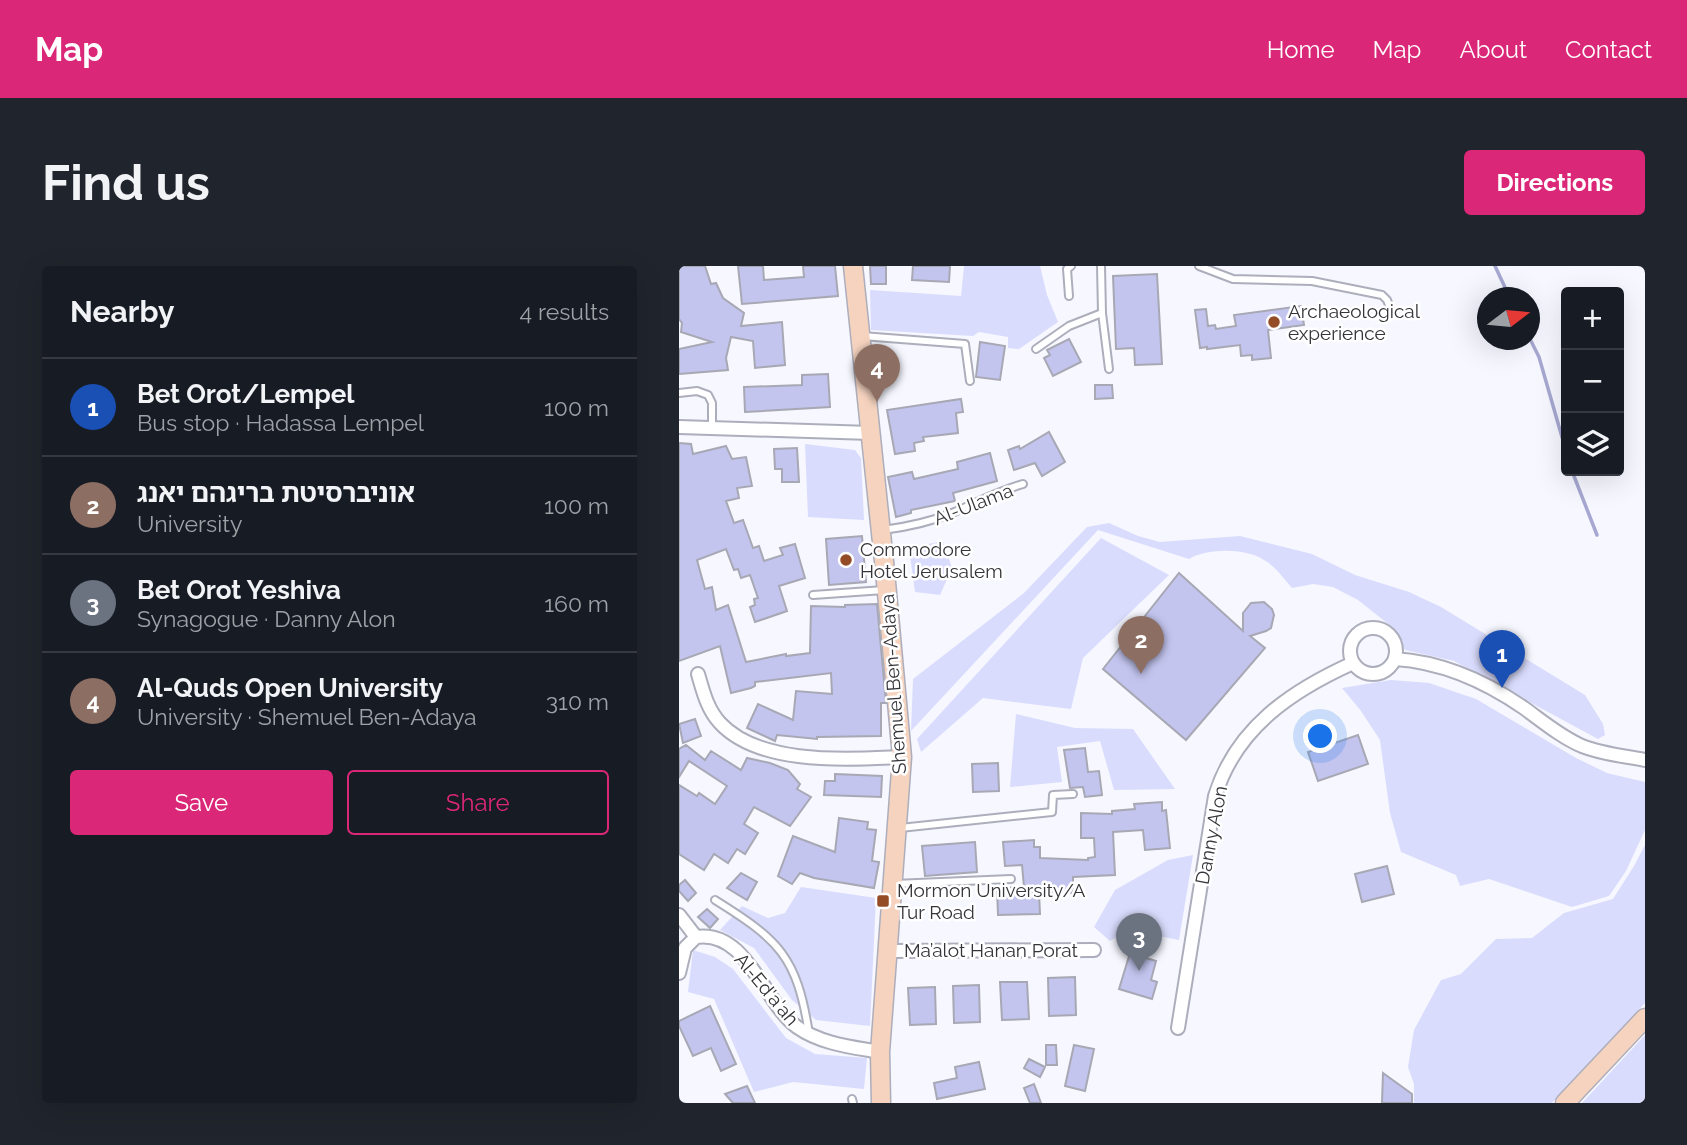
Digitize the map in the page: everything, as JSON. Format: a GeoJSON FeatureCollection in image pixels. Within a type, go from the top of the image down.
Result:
{"type":"FeatureCollection","features":[{"type":"Feature","properties":{"kind":"street","name":"Shemuel Ben-Adaya"},"geometry":{"type":"LineString","coordinates":[[853,266],[902,757],[880,1052],[881,1103]]}},
{"type":"Feature","properties":{"kind":"street"},"geometry":{"type":"LineString","coordinates":[[679,426],[871,433]]}},
{"type":"Feature","properties":{"kind":"street"},"geometry":{"type":"LineString","coordinates":[[1369,628],[1383,630],[1390,635],[1396,649],[1395,659],[1389,668],[1377,674],[1361,671],[1353,663],[1351,644],[1360,631],[1369,628]]}},
{"type":"Feature","properties":{"kind":"street"},"geometry":{"type":"LineString","coordinates":[[1395,659],[1421,660],[1467,676],[1512,700],[1582,746],[1645,760]]}},
{"type":"Feature","properties":{"kind":"street","name":"Danny Alon"},"geometry":{"type":"LineString","coordinates":[[1178,1028],[1215,796],[1224,770],[1244,739],[1275,708],[1316,680],[1353,663]]}},
{"type":"Feature","properties":{"kind":"street"},"geometry":{"type":"LineString","coordinates":[[698,674],[708,705],[720,723],[762,750],[846,759],[902,757]]}},
{"type":"Feature","properties":{"kind":"street"},"geometry":{"type":"LineString","coordinates":[[679,915],[696,937],[685,948],[679,973]]}},
{"type":"Feature","properties":{"kind":"street","name":"Al-Ed'a'ah"},"geometry":{"type":"LineString","coordinates":[[696,937],[712,937],[743,956],[793,1024],[809,1035],[880,1052]]}},
{"type":"Feature","properties":{"kind":"street","name":"Ma’alot Hanan Porat"},"geometry":{"type":"LineString","coordinates":[[888,951],[1094,950]]}},
{"type":"Feature","properties":{"kind":"street"},"geometry":{"type":"LineString","coordinates":[[1565,1103],[1645,1018]]}},
{"type":"Feature","properties":{"kind":"lane"},"geometry":{"type":"LineString","coordinates":[[1069,296],[1067,269],[1071,266]]}},
{"type":"Feature","properties":{"kind":"lane"},"geometry":{"type":"LineString","coordinates":[[1101,266],[1109,369]]}},
{"type":"Feature","properties":{"kind":"lane"},"geometry":{"type":"LineString","coordinates":[[1199,266],[1233,279],[1312,282],[1382,295],[1392,313]]}},
{"type":"Feature","properties":{"kind":"lane"},"geometry":{"type":"LineString","coordinates":[[1036,349],[1069,326],[1103,313]]}},
{"type":"Feature","properties":{"kind":"lane"},"geometry":{"type":"LineString","coordinates":[[862,336],[965,344],[970,382]]}},
{"type":"Feature","properties":{"kind":"lane"},"geometry":{"type":"LineString","coordinates":[[679,393],[697,391],[708,395],[712,403],[712,428]]}},
{"type":"Feature","properties":{"kind":"lane","name":"Al-Ulama"},"geometry":{"type":"LineString","coordinates":[[881,530],[907,527],[950,514],[999,491],[1023,484]]}},
{"type":"Feature","properties":{"kind":"lane"},"geometry":{"type":"LineString","coordinates":[[813,595],[886,590]]}},
{"type":"Feature","properties":{"kind":"lane"},"geometry":{"type":"LineString","coordinates":[[898,828],[1052,812],[1053,795],[1073,794]]}},
{"type":"Feature","properties":{"kind":"lane"},"geometry":{"type":"LineString","coordinates":[[894,884],[1011,879]]}},
{"type":"Feature","properties":{"kind":"lane"},"geometry":{"type":"LineString","coordinates":[[715,900],[763,931],[781,950],[799,988],[809,1035]]}},
{"type":"Feature","properties":{"kind":"shaded area"},"geometry":{"type":"Polygon","coordinates":[[[964,266],[1040,266],[1047,295],[1058,322],[1019,349],[1008,348],[1008,337],[979,332],[973,336],[871,330],[870,290],[961,296],[964,266]]]}},
{"type":"Feature","properties":{"kind":"shaded area"},"geometry":{"type":"Polygon","coordinates":[[[805,444],[855,450],[861,458],[864,520],[808,517],[805,444]]]}},
{"type":"Feature","properties":{"kind":"shaded area"},"geometry":{"type":"Polygon","coordinates":[[[1109,523],[1160,542],[1240,536],[1312,554],[1355,575],[1409,592],[1441,607],[1585,695],[1603,724],[1605,735],[1598,739],[1454,661],[1405,650],[1392,627],[1358,600],[1333,587],[1313,584],[1292,588],[1268,563],[1247,553],[1216,551],[1189,559],[1098,530],[911,731],[913,679],[1024,593],[1087,527],[1109,523]]]}},
{"type":"Feature","properties":{"kind":"shaded area"},"geometry":{"type":"Polygon","coordinates":[[[1101,538],[1169,575],[1083,658],[1071,709],[983,698],[921,752],[917,739],[1101,538]]]}},
{"type":"Feature","properties":{"kind":"shaded area"},"geometry":{"type":"Polygon","coordinates":[[[943,541],[952,568],[940,595],[915,592],[909,548],[943,541]]]}},
{"type":"Feature","properties":{"kind":"shaded area"},"geometry":{"type":"Polygon","coordinates":[[[1391,680],[1429,683],[1476,699],[1576,758],[1607,773],[1645,782],[1645,830],[1626,871],[1609,896],[1572,907],[1489,879],[1460,886],[1456,875],[1401,852],[1390,813],[1380,740],[1342,688],[1391,680]]]}},
{"type":"Feature","properties":{"kind":"shaded area"},"geometry":{"type":"Polygon","coordinates":[[[1016,714],[1075,728],[1133,729],[1175,789],[1114,790],[1100,741],[1057,747],[1062,782],[1010,787],[1016,714]]]}},
{"type":"Feature","properties":{"kind":"shaded area"},"geometry":{"type":"Polygon","coordinates":[[[1645,845],[1645,1003],[1552,1103],[1414,1103],[1414,1084],[1408,1067],[1414,1030],[1441,980],[1461,974],[1496,939],[1532,938],[1564,913],[1613,899],[1645,845]]]}},
{"type":"Feature","properties":{"kind":"shaded area"},"geometry":{"type":"Polygon","coordinates":[[[1193,855],[1179,940],[1127,930],[1110,941],[1094,927],[1115,890],[1168,860],[1193,855]]]}},
{"type":"Feature","properties":{"kind":"shaded area"},"geometry":{"type":"Polygon","coordinates":[[[801,887],[876,898],[870,1026],[816,1020],[792,1000],[754,948],[720,930],[742,906],[768,918],[785,913],[801,887]]]}},
{"type":"Feature","properties":{"kind":"shaded area"},"geometry":{"type":"Polygon","coordinates":[[[693,950],[715,957],[733,969],[786,1038],[815,1054],[867,1058],[864,1089],[793,1082],[754,1092],[714,999],[688,992],[693,950]]]}},
{"type":"Feature","properties":{"kind":"shaded area"},"geometry":{"type":"Polygon","coordinates":[[[1645,1035],[1645,1103],[1582,1103],[1645,1035]]]}},
{"type":"Feature","properties":{"kind":"building"},"geometry":{"type":"Polygon","coordinates":[[[679,266],[705,266],[711,284],[716,283],[723,298],[744,313],[741,326],[782,322],[785,365],[755,368],[753,341],[731,337],[726,358],[728,370],[679,374],[679,349],[712,342],[681,332],[679,266]]]}},
{"type":"Feature","properties":{"kind":"building"},"geometry":{"type":"Polygon","coordinates":[[[738,266],[763,266],[764,280],[804,277],[803,266],[835,266],[838,296],[742,304],[738,266]]]}},
{"type":"Feature","properties":{"kind":"building"},"geometry":{"type":"Polygon","coordinates":[[[870,266],[886,266],[886,284],[871,284],[870,266]]]}},
{"type":"Feature","properties":{"kind":"building"},"geometry":{"type":"Polygon","coordinates":[[[913,266],[950,266],[949,282],[912,280],[913,266]]]}},
{"type":"Feature","properties":{"kind":"building"},"geometry":{"type":"Polygon","coordinates":[[[1157,274],[1162,364],[1135,365],[1134,348],[1116,349],[1113,276],[1157,274]]]}},
{"type":"Feature","properties":{"kind":"building"},"geometry":{"type":"Polygon","coordinates":[[[1301,306],[1304,325],[1268,330],[1271,358],[1252,360],[1252,355],[1241,356],[1240,345],[1200,348],[1195,310],[1206,309],[1208,326],[1215,325],[1216,329],[1236,326],[1234,315],[1301,306]]]}},
{"type":"Feature","properties":{"kind":"building"},"geometry":{"type":"Polygon","coordinates":[[[1069,339],[1081,362],[1053,376],[1044,358],[1050,355],[1047,350],[1069,339]]]}},
{"type":"Feature","properties":{"kind":"building"},"geometry":{"type":"Polygon","coordinates":[[[980,342],[1005,346],[1000,380],[976,377],[980,342]]]}},
{"type":"Feature","properties":{"kind":"building"},"geometry":{"type":"Polygon","coordinates":[[[828,374],[830,407],[745,412],[744,387],[802,385],[802,375],[828,374]]]}},
{"type":"Feature","properties":{"kind":"building"},"geometry":{"type":"Polygon","coordinates":[[[1095,385],[1112,385],[1113,398],[1095,399],[1095,385]]]}},
{"type":"Feature","properties":{"kind":"building"},"geometry":{"type":"Polygon","coordinates":[[[961,399],[963,412],[956,413],[958,433],[923,437],[924,441],[914,443],[915,451],[895,454],[887,410],[961,399]]]}},
{"type":"Feature","properties":{"kind":"building"},"geometry":{"type":"Polygon","coordinates":[[[1049,432],[1065,462],[1042,476],[1035,463],[1014,470],[1008,450],[1019,446],[1020,449],[1049,432]]]}},
{"type":"Feature","properties":{"kind":"building"},"geometry":{"type":"Polygon","coordinates":[[[679,443],[691,444],[693,454],[726,446],[732,459],[746,457],[752,486],[737,488],[739,498],[726,501],[734,523],[743,520],[753,548],[759,546],[764,561],[783,555],[780,548],[795,544],[805,578],[779,586],[787,611],[755,622],[750,607],[755,605],[754,599],[758,598],[750,575],[741,578],[738,569],[734,570],[726,549],[697,560],[705,589],[712,587],[716,610],[728,605],[746,662],[786,654],[810,653],[811,606],[877,604],[886,703],[881,703],[881,736],[817,739],[777,735],[775,741],[747,728],[758,704],[793,720],[796,691],[832,694],[831,673],[755,682],[755,686],[751,688],[731,693],[720,646],[679,661],[679,443]]]}},
{"type":"Feature","properties":{"kind":"building"},"geometry":{"type":"Polygon","coordinates":[[[797,448],[799,482],[782,482],[782,469],[775,469],[774,449],[797,448]]]}},
{"type":"Feature","properties":{"kind":"building"},"geometry":{"type":"Polygon","coordinates":[[[990,453],[997,481],[953,493],[955,501],[911,510],[911,513],[896,517],[888,477],[912,472],[914,479],[958,469],[957,462],[990,453]]]}},
{"type":"Feature","properties":{"kind":"building","name":"Commodore Hotel Jerusalem"},"geometry":{"type":"Polygon","coordinates":[[[862,536],[866,582],[829,585],[826,539],[862,536]]]}},
{"type":"Feature","properties":{"kind":"building"},"geometry":{"type":"Polygon","coordinates":[[[1179,573],[1243,631],[1243,613],[1251,603],[1264,602],[1274,615],[1271,628],[1250,636],[1265,648],[1186,740],[1103,669],[1179,573]]]}},
{"type":"Feature","properties":{"kind":"building"},"geometry":{"type":"Polygon","coordinates":[[[695,719],[701,736],[683,743],[679,724],[695,719]]]}},
{"type":"Feature","properties":{"kind":"building"},"geometry":{"type":"Polygon","coordinates":[[[1358,735],[1368,764],[1318,781],[1308,752],[1358,735]]]}},
{"type":"Feature","properties":{"kind":"building"},"geometry":{"type":"Polygon","coordinates":[[[686,745],[705,760],[711,751],[741,770],[747,758],[788,770],[800,784],[797,789],[811,797],[790,826],[754,807],[744,824],[758,833],[745,854],[737,849],[728,863],[714,854],[704,870],[679,854],[679,785],[697,796],[699,793],[715,804],[727,786],[689,761],[679,777],[679,749],[686,745]]]}},
{"type":"Feature","properties":{"kind":"building"},"geometry":{"type":"Polygon","coordinates":[[[1085,748],[1088,772],[1099,771],[1102,795],[1085,797],[1083,787],[1070,788],[1064,750],[1085,748]]]}},
{"type":"Feature","properties":{"kind":"building"},"geometry":{"type":"Polygon","coordinates":[[[998,763],[999,791],[973,792],[972,764],[998,763]]]}},
{"type":"Feature","properties":{"kind":"building"},"geometry":{"type":"Polygon","coordinates":[[[835,774],[882,776],[881,797],[824,795],[825,781],[835,781],[835,774]]]}},
{"type":"Feature","properties":{"kind":"building"},"geometry":{"type":"Polygon","coordinates":[[[1162,802],[1162,811],[1166,810],[1170,848],[1145,850],[1143,830],[1113,832],[1115,875],[1073,877],[1073,893],[1039,892],[1040,914],[998,915],[997,888],[1024,887],[1022,865],[1005,866],[1003,842],[1034,840],[1034,847],[1040,847],[1040,858],[1088,860],[1095,857],[1094,838],[1081,838],[1081,813],[1112,814],[1112,811],[1135,809],[1134,804],[1162,802]]]}},
{"type":"Feature","properties":{"kind":"building"},"geometry":{"type":"Polygon","coordinates":[[[839,818],[868,822],[867,829],[876,830],[872,861],[879,862],[874,888],[814,878],[800,873],[792,884],[778,876],[793,836],[835,852],[839,818]]]}},
{"type":"Feature","properties":{"kind":"building"},"geometry":{"type":"Polygon","coordinates":[[[975,842],[977,872],[925,876],[922,846],[975,842]]]}},
{"type":"Feature","properties":{"kind":"building"},"geometry":{"type":"Polygon","coordinates":[[[1387,866],[1394,894],[1362,902],[1355,874],[1387,866]]]}},
{"type":"Feature","properties":{"kind":"building"},"geometry":{"type":"Polygon","coordinates":[[[741,873],[757,882],[747,900],[727,888],[741,873]]]}},
{"type":"Feature","properties":{"kind":"building"},"geometry":{"type":"Polygon","coordinates":[[[685,880],[696,893],[688,901],[679,891],[679,885],[685,880]]]}},
{"type":"Feature","properties":{"kind":"building"},"geometry":{"type":"Polygon","coordinates":[[[707,909],[718,919],[710,928],[698,917],[707,909]]]}},
{"type":"Feature","properties":{"kind":"building"},"geometry":{"type":"Polygon","coordinates":[[[1130,953],[1156,961],[1151,980],[1157,982],[1152,999],[1119,989],[1130,953]]]}},
{"type":"Feature","properties":{"kind":"building"},"geometry":{"type":"Polygon","coordinates":[[[1075,977],[1076,1015],[1049,1016],[1048,978],[1075,977]]]}},
{"type":"Feature","properties":{"kind":"building"},"geometry":{"type":"Polygon","coordinates":[[[1000,982],[1027,982],[1029,1019],[1002,1020],[1000,982]]]}},
{"type":"Feature","properties":{"kind":"building"},"geometry":{"type":"Polygon","coordinates":[[[979,985],[980,1022],[954,1023],[953,986],[979,985]]]}},
{"type":"Feature","properties":{"kind":"building"},"geometry":{"type":"Polygon","coordinates":[[[935,987],[936,1024],[910,1025],[908,988],[935,987]]]}},
{"type":"Feature","properties":{"kind":"building"},"geometry":{"type":"Polygon","coordinates":[[[710,1006],[736,1064],[721,1071],[711,1048],[693,1056],[679,1026],[679,1021],[710,1006]]]}},
{"type":"Feature","properties":{"kind":"building"},"geometry":{"type":"Polygon","coordinates":[[[1046,1045],[1056,1045],[1057,1065],[1046,1065],[1046,1045]]]}},
{"type":"Feature","properties":{"kind":"building"},"geometry":{"type":"Polygon","coordinates":[[[1074,1045],[1094,1049],[1085,1091],[1065,1086],[1074,1045]]]}},
{"type":"Feature","properties":{"kind":"building"},"geometry":{"type":"Polygon","coordinates":[[[1029,1059],[1045,1067],[1040,1077],[1024,1068],[1029,1059]]]}},
{"type":"Feature","properties":{"kind":"building"},"geometry":{"type":"Polygon","coordinates":[[[979,1062],[985,1089],[937,1099],[934,1083],[957,1078],[955,1067],[979,1062]]]}},
{"type":"Feature","properties":{"kind":"building"},"geometry":{"type":"Polygon","coordinates":[[[1383,1073],[1412,1094],[1412,1103],[1382,1103],[1383,1073]]]}},
{"type":"Feature","properties":{"kind":"building"},"geometry":{"type":"Polygon","coordinates":[[[1034,1084],[1041,1103],[1030,1103],[1024,1088],[1034,1084]]]}},
{"type":"Feature","properties":{"kind":"building"},"geometry":{"type":"Polygon","coordinates":[[[747,1086],[755,1103],[733,1103],[725,1094],[747,1086]]]}},
{"type":"Feature","properties":{"kind":"waterway"},"geometry":{"type":"LineString","coordinates":[[1495,266],[1505,287]]}},
{"type":"Feature","properties":{"kind":"waterway"},"geometry":{"type":"LineString","coordinates":[[1536,350],[1561,434]]}},
{"type":"Feature","properties":{"kind":"waterway"},"geometry":{"type":"LineString","coordinates":[[1574,476],[1597,535]]}},
{"type":"Feature","properties":{"kind":"place","name":"Archaeological experience"},"geometry":{"type":"Point","coordinates":[1274,322]}},
{"type":"Feature","properties":{"kind":"place","name":"Al-Quds Open University"},"geometry":{"type":"Point","coordinates":[877,402]}},
{"type":"Feature","properties":{"kind":"place","name":"Commodore Hotel Jerusalem"},"geometry":{"type":"Point","coordinates":[846,560]}},
{"type":"Feature","properties":{"kind":"place","name":"אוניברסיטת בריגהם יאנג"},"geometry":{"type":"Point","coordinates":[1141,674]}},
{"type":"Feature","properties":{"kind":"place","name":"Bet Orot/Lempel"},"geometry":{"type":"Point","coordinates":[1502,688]}},
{"type":"Feature","properties":{"kind":"place","name":"Mormon University/A Tur Road"},"geometry":{"type":"Point","coordinates":[883,901]}},
{"type":"Feature","properties":{"kind":"place","name":"Bet Orot Yeshiva"},"geometry":{"type":"Point","coordinates":[1139,971]}}]}
